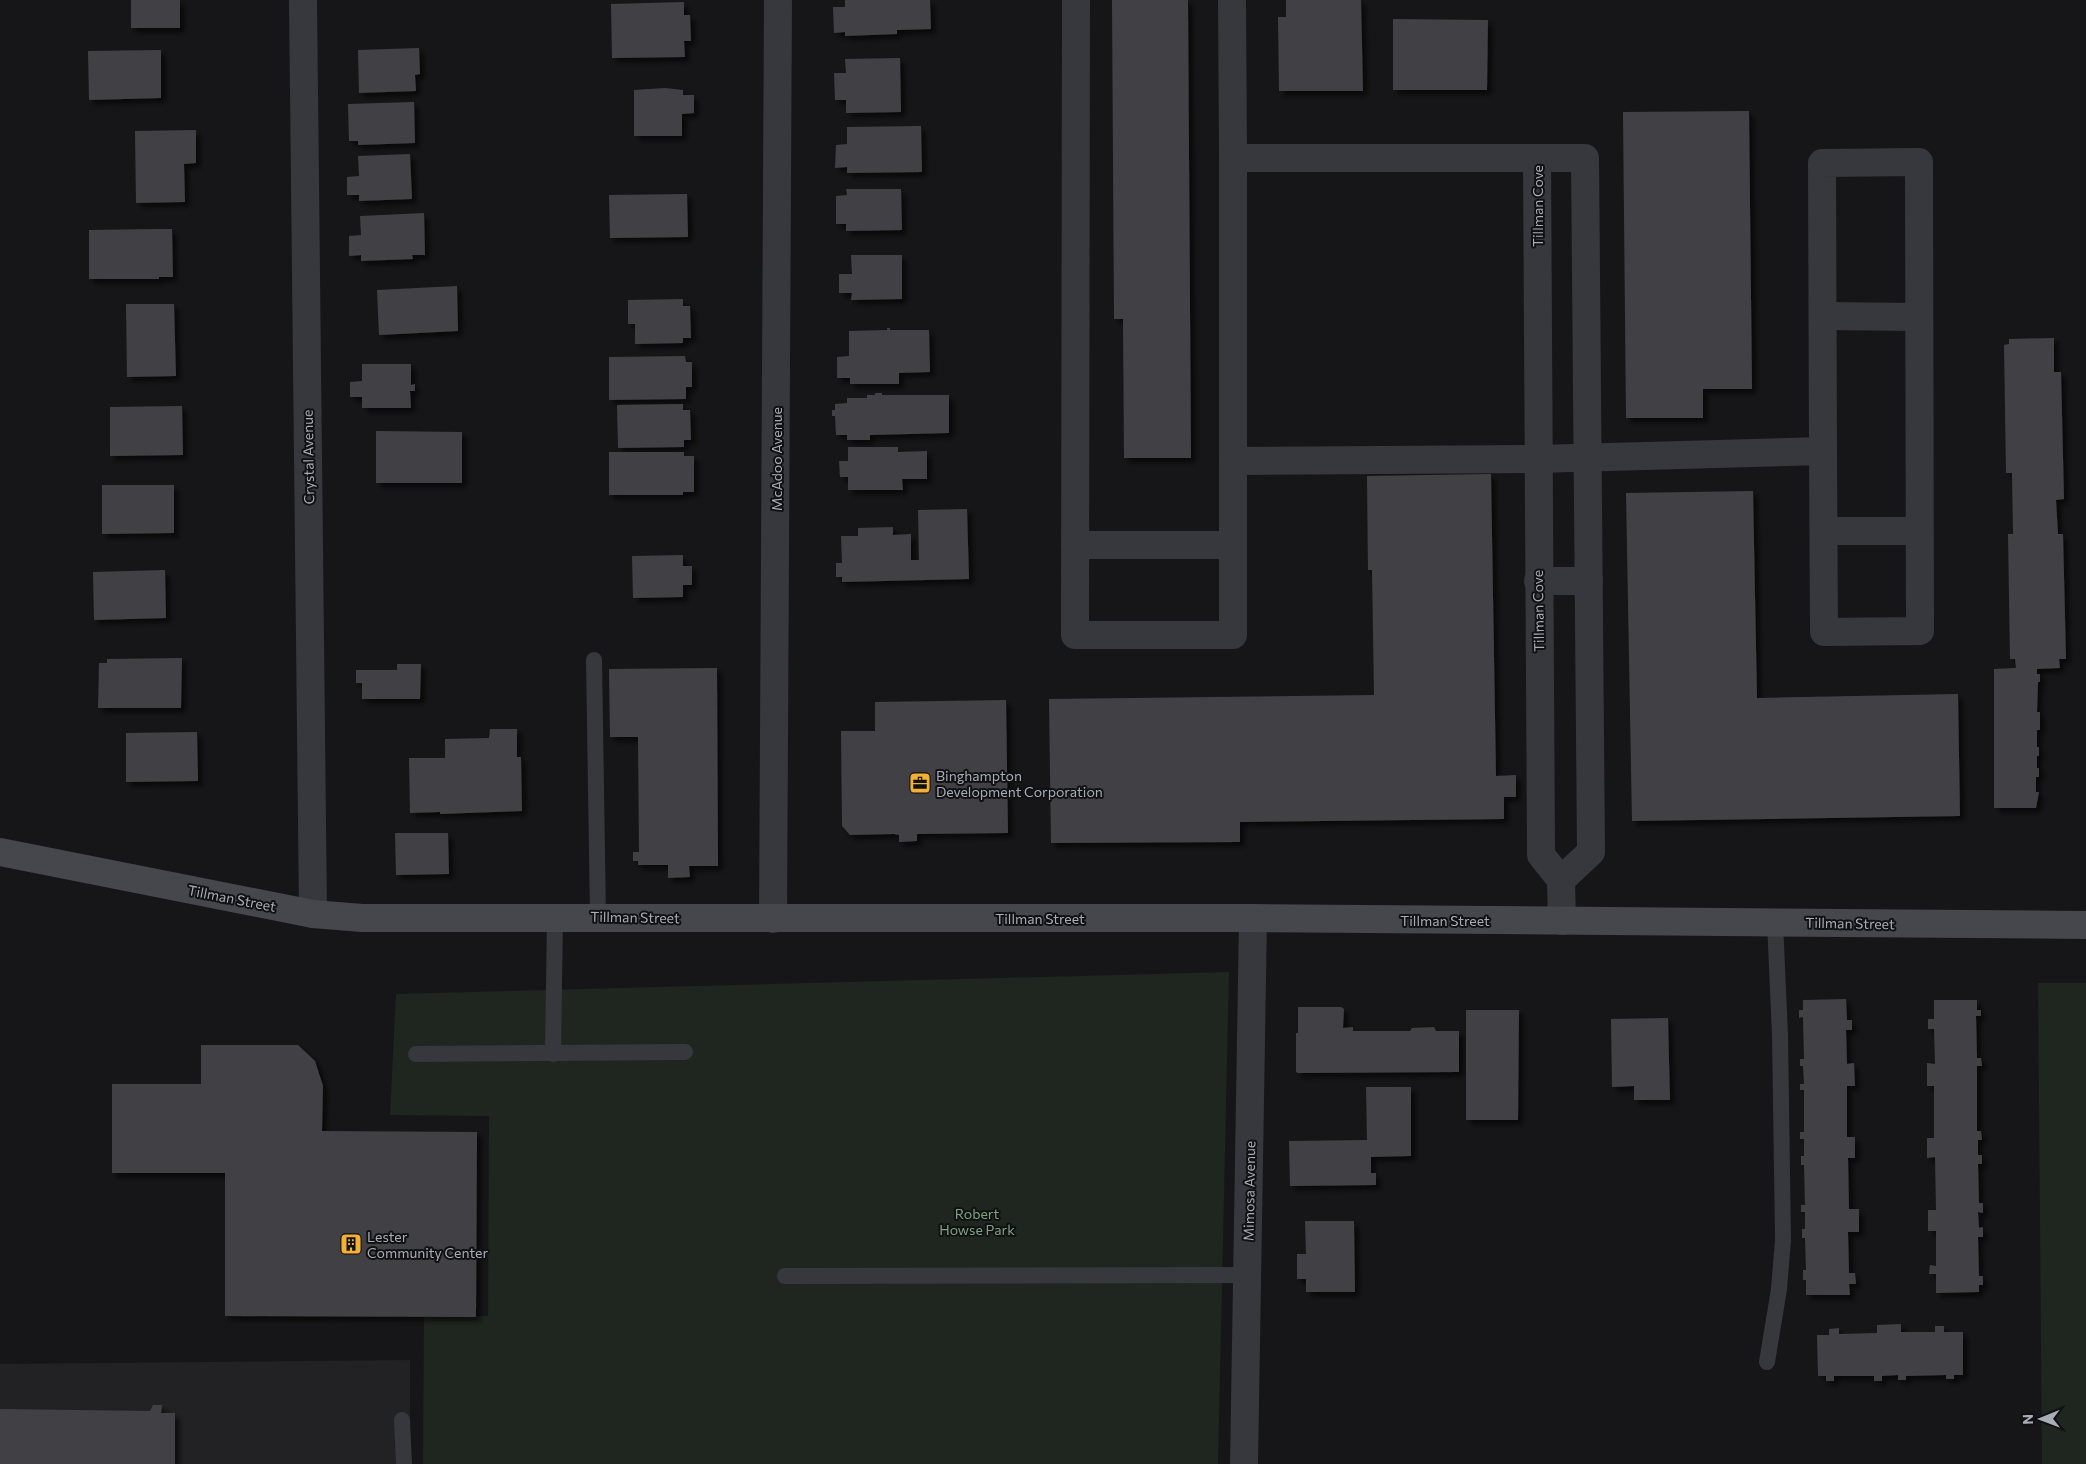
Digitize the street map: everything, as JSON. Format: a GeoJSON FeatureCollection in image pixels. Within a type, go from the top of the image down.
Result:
{"type":"FeatureCollection","features":[{"type":"Feature","properties":{"kind":"main road","name":"Tillman Street"},"geometry":{"type":"LineString","coordinates":[[0,852],[314,914],[362,918],[1253,918],[2086,925]]}},
{"type":"Feature","properties":{"kind":"street","name":"Crystal Avenue"},"geometry":{"type":"LineString","coordinates":[[303,0],[314,914]]}},
{"type":"Feature","properties":{"kind":"street","name":"McAdoo Avenue"},"geometry":{"type":"LineString","coordinates":[[773,919],[778,0]]}},
{"type":"Feature","properties":{"kind":"street"},"geometry":{"type":"LineString","coordinates":[[1076,0],[1075,635],[1233,635],[1232,0]]}},
{"type":"Feature","properties":{"kind":"street"},"geometry":{"type":"LineString","coordinates":[[1233,158],[1537,158]]}},
{"type":"Feature","properties":{"kind":"street","name":"Tillman Cove"},"geometry":{"type":"LineString","coordinates":[[1537,158],[1585,158],[1588,457],[1591,852],[1561,880],[1541,855],[1537,459],[1537,158]]}},
{"type":"Feature","properties":{"kind":"street"},"geometry":{"type":"LineString","coordinates":[[1919,162],[1919,317],[1920,632],[1824,632],[1822,163],[1919,162]]}},
{"type":"Feature","properties":{"kind":"street"},"geometry":{"type":"LineString","coordinates":[[1823,316],[1919,317]]}},
{"type":"Feature","properties":{"kind":"street"},"geometry":{"type":"LineString","coordinates":[[1233,461],[1537,459],[1823,451]]}},
{"type":"Feature","properties":{"kind":"street"},"geometry":{"type":"LineString","coordinates":[[1824,531],[1919,530]]}},
{"type":"Feature","properties":{"kind":"street"},"geometry":{"type":"LineString","coordinates":[[1076,545],[1232,545]]}},
{"type":"Feature","properties":{"kind":"street"},"geometry":{"type":"LineString","coordinates":[[1538,581],[1589,581]]}},
{"type":"Feature","properties":{"kind":"street"},"geometry":{"type":"LineString","coordinates":[[1561,880],[1562,921]]}},
{"type":"Feature","properties":{"kind":"street","name":"Mimosa Avenue"},"geometry":{"type":"LineString","coordinates":[[1244,1464],[1253,918]]}},
{"type":"Feature","properties":{"kind":"lane"},"geometry":{"type":"LineString","coordinates":[[594,660],[598,917]]}},
{"type":"Feature","properties":{"kind":"lane"},"geometry":{"type":"LineString","coordinates":[[553,1054],[555,917]]}},
{"type":"Feature","properties":{"kind":"lane"},"geometry":{"type":"LineString","coordinates":[[1767,1362],[1779,1289],[1784,1240],[1780,1035],[1775,922]]}},
{"type":"Feature","properties":{"kind":"lane"},"geometry":{"type":"LineString","coordinates":[[416,1054],[685,1052]]}},
{"type":"Feature","properties":{"kind":"lane"},"geometry":{"type":"LineString","coordinates":[[785,1276],[1247,1276]]}},
{"type":"Feature","properties":{"kind":"lane"},"geometry":{"type":"LineString","coordinates":[[402,1420],[404,1464]]}},
{"type":"Feature","properties":{"kind":"shaded area"},"geometry":{"type":"Polygon","coordinates":[[[410,1360],[410,1464],[0,1464],[0,1364],[410,1360]]]}},
{"type":"Feature","properties":{"kind":"green space","name":"Robert Howse Park"},"geometry":{"type":"Polygon","coordinates":[[[1229,972],[1218,1464],[423,1464],[424,1316],[488,1316],[489,1116],[390,1115],[396,994],[1229,972]]]}},
{"type":"Feature","properties":{"kind":"green space"},"geometry":{"type":"Polygon","coordinates":[[[2038,983],[2086,983],[2086,1464],[2042,1464],[2038,983]]]}},
{"type":"Feature","properties":{"kind":"building"},"geometry":{"type":"Polygon","coordinates":[[[131,0],[180,0],[180,28],[131,28],[131,0]]]}},
{"type":"Feature","properties":{"kind":"building"},"geometry":{"type":"Polygon","coordinates":[[[845,0],[930,0],[931,29],[897,30],[897,34],[845,36],[845,32],[834,33],[833,7],[845,7],[845,0]]]}},
{"type":"Feature","properties":{"kind":"building"},"geometry":{"type":"Polygon","coordinates":[[[1112,0],[1188,0],[1191,458],[1124,458],[1123,319],[1114,319],[1112,0]]]}},
{"type":"Feature","properties":{"kind":"building"},"geometry":{"type":"Polygon","coordinates":[[[1286,0],[1361,0],[1363,91],[1279,91],[1278,17],[1286,17],[1286,0]]]}},
{"type":"Feature","properties":{"kind":"building"},"geometry":{"type":"Polygon","coordinates":[[[684,2],[684,15],[690,15],[691,41],[684,41],[685,57],[612,58],[611,4],[684,2]]]}},
{"type":"Feature","properties":{"kind":"building"},"geometry":{"type":"Polygon","coordinates":[[[1393,19],[1488,20],[1487,90],[1393,90],[1393,19]]]}},
{"type":"Feature","properties":{"kind":"building"},"geometry":{"type":"Polygon","coordinates":[[[419,48],[420,74],[415,75],[416,91],[359,93],[358,50],[419,48]]]}},
{"type":"Feature","properties":{"kind":"building"},"geometry":{"type":"Polygon","coordinates":[[[161,50],[161,98],[89,100],[88,51],[161,50]]]}},
{"type":"Feature","properties":{"kind":"building"},"geometry":{"type":"Polygon","coordinates":[[[900,58],[901,112],[846,113],[846,100],[835,100],[834,73],[846,73],[845,59],[900,58]]]}},
{"type":"Feature","properties":{"kind":"building"},"geometry":{"type":"Polygon","coordinates":[[[665,88],[683,90],[683,95],[694,95],[694,113],[682,114],[682,136],[634,136],[634,90],[665,88]]]}},
{"type":"Feature","properties":{"kind":"building"},"geometry":{"type":"Polygon","coordinates":[[[414,102],[415,143],[358,145],[358,141],[349,141],[348,104],[414,102]]]}},
{"type":"Feature","properties":{"kind":"building"},"geometry":{"type":"Polygon","coordinates":[[[1749,111],[1752,389],[1703,389],[1703,418],[1626,418],[1623,112],[1749,111]]]}},
{"type":"Feature","properties":{"kind":"building"},"geometry":{"type":"Polygon","coordinates":[[[921,126],[922,172],[847,173],[847,167],[835,168],[836,145],[847,144],[847,127],[921,126]]]}},
{"type":"Feature","properties":{"kind":"building"},"geometry":{"type":"Polygon","coordinates":[[[196,130],[196,163],[184,164],[185,202],[136,203],[135,131],[196,130]]]}},
{"type":"Feature","properties":{"kind":"building"},"geometry":{"type":"Polygon","coordinates":[[[410,154],[412,199],[359,201],[359,195],[347,195],[347,177],[359,176],[358,156],[410,154]]]}},
{"type":"Feature","properties":{"kind":"building"},"geometry":{"type":"Polygon","coordinates":[[[846,189],[901,189],[902,230],[846,231],[846,224],[836,224],[836,196],[847,195],[846,189]]]}},
{"type":"Feature","properties":{"kind":"building"},"geometry":{"type":"Polygon","coordinates":[[[687,194],[688,237],[610,238],[609,195],[687,194]]]}},
{"type":"Feature","properties":{"kind":"building"},"geometry":{"type":"Polygon","coordinates":[[[424,213],[425,255],[412,255],[413,259],[361,261],[361,255],[349,256],[349,236],[361,235],[360,216],[424,213]]]}},
{"type":"Feature","properties":{"kind":"building"},"geometry":{"type":"Polygon","coordinates":[[[172,229],[173,277],[159,277],[159,279],[89,279],[89,230],[172,229]]]}},
{"type":"Feature","properties":{"kind":"building"},"geometry":{"type":"Polygon","coordinates":[[[851,255],[902,255],[902,299],[851,300],[852,293],[839,293],[839,274],[852,274],[851,255]]]}},
{"type":"Feature","properties":{"kind":"building"},"geometry":{"type":"Polygon","coordinates":[[[457,286],[458,331],[379,335],[377,290],[457,286]]]}},
{"type":"Feature","properties":{"kind":"building"},"geometry":{"type":"Polygon","coordinates":[[[683,299],[683,306],[690,306],[691,338],[683,338],[683,343],[635,344],[635,324],[628,324],[628,300],[683,299]]]}},
{"type":"Feature","properties":{"kind":"building"},"geometry":{"type":"Polygon","coordinates":[[[126,304],[174,304],[176,376],[127,377],[126,304]]]}},
{"type":"Feature","properties":{"kind":"building"},"geometry":{"type":"Polygon","coordinates":[[[887,328],[890,328],[890,330],[929,330],[930,372],[899,373],[899,384],[850,384],[850,378],[837,378],[837,357],[849,356],[849,331],[887,330],[887,328]]]}},
{"type":"Feature","properties":{"kind":"building"},"geometry":{"type":"Polygon","coordinates":[[[2054,338],[2054,372],[2061,372],[2064,499],[2056,500],[2058,534],[2063,534],[2066,659],[2059,659],[2060,668],[2037,669],[2037,674],[2040,674],[2037,712],[2040,712],[2040,730],[2037,730],[2039,756],[2037,756],[2037,768],[2039,768],[2039,777],[2036,777],[2036,792],[2039,792],[2036,808],[1994,808],[1994,669],[2016,668],[2015,659],[2010,659],[2008,534],[2013,534],[2012,473],[2006,473],[2004,345],[2009,344],[2009,339],[2054,338]]]}},
{"type":"Feature","properties":{"kind":"building"},"geometry":{"type":"Polygon","coordinates":[[[685,356],[686,362],[692,362],[692,387],[686,387],[686,399],[609,400],[609,357],[685,356]]]}},
{"type":"Feature","properties":{"kind":"building"},"geometry":{"type":"Polygon","coordinates":[[[362,364],[411,364],[411,385],[415,384],[415,391],[410,391],[411,408],[362,408],[362,397],[350,397],[350,382],[362,381],[362,364]]]}},
{"type":"Feature","properties":{"kind":"building"},"geometry":{"type":"Polygon","coordinates":[[[875,393],[882,393],[882,395],[949,395],[949,433],[870,435],[870,440],[847,440],[847,435],[836,435],[835,416],[832,416],[835,404],[847,403],[847,398],[867,398],[867,395],[875,395],[875,393]]]}},
{"type":"Feature","properties":{"kind":"building"},"geometry":{"type":"Polygon","coordinates":[[[683,404],[683,410],[690,410],[691,440],[684,440],[684,447],[618,448],[617,405],[683,404]]]}},
{"type":"Feature","properties":{"kind":"building"},"geometry":{"type":"Polygon","coordinates":[[[182,406],[183,455],[110,456],[110,407],[182,406]]]}},
{"type":"Feature","properties":{"kind":"building"},"geometry":{"type":"Polygon","coordinates":[[[376,431],[462,432],[462,483],[376,483],[376,431]]]}},
{"type":"Feature","properties":{"kind":"building"},"geometry":{"type":"Polygon","coordinates":[[[848,447],[898,447],[898,452],[927,451],[927,479],[902,479],[903,490],[848,490],[848,477],[840,477],[839,461],[848,461],[848,447]]]}},
{"type":"Feature","properties":{"kind":"building"},"geometry":{"type":"Polygon","coordinates":[[[609,452],[684,452],[684,456],[694,456],[694,492],[683,492],[683,495],[609,495],[609,452]]]}},
{"type":"Feature","properties":{"kind":"building"},"geometry":{"type":"Polygon","coordinates":[[[1491,474],[1496,776],[1516,775],[1516,797],[1504,797],[1504,819],[1240,822],[1240,842],[1051,843],[1049,699],[1374,695],[1372,570],[1368,570],[1367,476],[1491,474]]]}},
{"type":"Feature","properties":{"kind":"building"},"geometry":{"type":"Polygon","coordinates":[[[102,485],[174,485],[174,533],[102,534],[102,485]]]}},
{"type":"Feature","properties":{"kind":"building"},"geometry":{"type":"Polygon","coordinates":[[[1753,491],[1757,698],[1958,694],[1960,816],[1632,821],[1626,493],[1753,491]]]}},
{"type":"Feature","properties":{"kind":"building"},"geometry":{"type":"Polygon","coordinates":[[[967,509],[969,579],[842,582],[842,577],[836,577],[836,563],[842,563],[841,536],[858,536],[858,528],[893,527],[893,535],[911,534],[911,560],[919,560],[918,510],[967,509]]]}},
{"type":"Feature","properties":{"kind":"building"},"geometry":{"type":"Polygon","coordinates":[[[683,555],[683,566],[692,566],[692,585],[683,585],[683,597],[633,598],[632,556],[683,555]]]}},
{"type":"Feature","properties":{"kind":"building"},"geometry":{"type":"Polygon","coordinates":[[[165,570],[166,618],[94,620],[93,572],[165,570]]]}},
{"type":"Feature","properties":{"kind":"building"},"geometry":{"type":"Polygon","coordinates":[[[182,658],[181,708],[98,708],[99,663],[107,663],[107,659],[182,658]]]}},
{"type":"Feature","properties":{"kind":"building"},"geometry":{"type":"Polygon","coordinates":[[[397,664],[421,664],[420,699],[362,699],[362,683],[356,683],[356,670],[397,670],[397,664]]]}},
{"type":"Feature","properties":{"kind":"building"},"geometry":{"type":"Polygon","coordinates":[[[717,668],[718,866],[689,866],[690,877],[668,878],[668,865],[638,865],[638,861],[633,861],[633,852],[639,852],[638,737],[610,737],[609,669],[717,668]]]}},
{"type":"Feature","properties":{"kind":"building"},"geometry":{"type":"Polygon","coordinates":[[[1006,700],[1008,833],[917,834],[917,841],[899,842],[899,835],[850,835],[842,826],[841,731],[875,731],[875,702],[1006,700]]]}},
{"type":"Feature","properties":{"kind":"building"},"geometry":{"type":"Polygon","coordinates":[[[490,729],[517,729],[517,757],[521,757],[522,811],[440,814],[440,812],[410,813],[409,758],[445,758],[445,739],[489,738],[490,729]]]}},
{"type":"Feature","properties":{"kind":"building"},"geometry":{"type":"Polygon","coordinates":[[[197,732],[198,781],[126,782],[126,733],[197,732]]]}},
{"type":"Feature","properties":{"kind":"building"},"geometry":{"type":"Polygon","coordinates":[[[395,833],[448,833],[449,874],[396,875],[395,833]]]}},
{"type":"Feature","properties":{"kind":"building"},"geometry":{"type":"Polygon","coordinates":[[[1846,999],[1847,1020],[1852,1020],[1852,1030],[1846,1030],[1847,1064],[1854,1063],[1855,1086],[1847,1086],[1847,1137],[1855,1137],[1855,1158],[1848,1158],[1849,1209],[1859,1209],[1859,1232],[1848,1232],[1849,1273],[1855,1273],[1856,1284],[1849,1284],[1850,1295],[1806,1295],[1806,1280],[1803,1280],[1803,1270],[1806,1270],[1805,1238],[1802,1238],[1802,1229],[1805,1229],[1805,1212],[1801,1212],[1801,1205],[1805,1205],[1804,1165],[1801,1165],[1801,1156],[1804,1156],[1804,1139],[1800,1139],[1800,1132],[1804,1132],[1804,1090],[1800,1090],[1800,1084],[1804,1084],[1803,1066],[1800,1066],[1800,1059],[1804,1059],[1803,1017],[1799,1018],[1799,1010],[1803,1010],[1803,1000],[1846,999]]]}},
{"type":"Feature","properties":{"kind":"building"},"geometry":{"type":"Polygon","coordinates":[[[1934,1000],[1977,1000],[1977,1010],[1981,1010],[1981,1016],[1976,1016],[1977,1058],[1981,1058],[1982,1066],[1977,1066],[1977,1131],[1981,1131],[1982,1140],[1978,1140],[1978,1155],[1982,1155],[1982,1164],[1978,1164],[1979,1203],[1983,1203],[1983,1213],[1978,1212],[1979,1228],[1983,1227],[1983,1237],[1978,1237],[1979,1276],[1983,1276],[1983,1285],[1979,1285],[1979,1292],[1936,1293],[1936,1274],[1929,1274],[1930,1265],[1936,1266],[1936,1231],[1928,1231],[1928,1210],[1936,1210],[1935,1157],[1927,1158],[1927,1138],[1934,1138],[1934,1086],[1927,1086],[1927,1063],[1935,1064],[1934,1029],[1928,1029],[1928,1019],[1934,1019],[1934,1000]]]}},
{"type":"Feature","properties":{"kind":"building"},"geometry":{"type":"Polygon","coordinates":[[[1298,1007],[1341,1007],[1344,1009],[1343,1028],[1353,1027],[1353,1031],[1410,1031],[1412,1028],[1434,1027],[1436,1031],[1459,1031],[1459,1072],[1298,1073],[1296,1072],[1296,1033],[1298,1033],[1298,1007]]]}},
{"type":"Feature","properties":{"kind":"building"},"geometry":{"type":"Polygon","coordinates":[[[1466,1010],[1519,1010],[1518,1120],[1466,1120],[1466,1010]]]}},
{"type":"Feature","properties":{"kind":"building"},"geometry":{"type":"Polygon","coordinates":[[[1668,1018],[1670,1100],[1634,1100],[1634,1086],[1612,1087],[1611,1019],[1668,1018]]]}},
{"type":"Feature","properties":{"kind":"building","name":"Lester Community Center"},"geometry":{"type":"Polygon","coordinates":[[[201,1045],[298,1045],[315,1061],[323,1086],[322,1131],[477,1132],[476,1317],[225,1316],[225,1173],[112,1173],[112,1084],[201,1084],[201,1045]]]}},
{"type":"Feature","properties":{"kind":"building"},"geometry":{"type":"Polygon","coordinates":[[[1366,1087],[1411,1087],[1411,1156],[1371,1157],[1371,1173],[1376,1173],[1376,1185],[1290,1186],[1289,1141],[1367,1140],[1366,1087]]]}},
{"type":"Feature","properties":{"kind":"building"},"geometry":{"type":"Polygon","coordinates":[[[1305,1221],[1354,1221],[1355,1292],[1306,1292],[1306,1279],[1297,1279],[1297,1254],[1306,1254],[1305,1221]]]}},
{"type":"Feature","properties":{"kind":"building"},"geometry":{"type":"Polygon","coordinates":[[[1901,1324],[1901,1332],[1935,1332],[1935,1326],[1944,1326],[1944,1332],[1963,1332],[1963,1375],[1954,1375],[1954,1379],[1946,1379],[1946,1375],[1906,1376],[1906,1380],[1898,1380],[1898,1375],[1882,1376],[1882,1381],[1874,1381],[1874,1376],[1834,1376],[1834,1381],[1826,1381],[1826,1376],[1818,1376],[1817,1335],[1829,1335],[1829,1329],[1839,1328],[1839,1334],[1877,1333],[1877,1325],[1901,1324]]]}},
{"type":"Feature","properties":{"kind":"building"},"geometry":{"type":"Polygon","coordinates":[[[153,1405],[162,1405],[161,1413],[175,1413],[175,1464],[0,1464],[0,1409],[150,1411],[153,1405]]]}},
{"type":"Feature","properties":{"kind":"place","name":"Binghampton Development Corporation"},"geometry":{"type":"Point","coordinates":[920,783]}},
{"type":"Feature","properties":{"kind":"place","name":"Lester Community Center"},"geometry":{"type":"Point","coordinates":[351,1244]}}]}
